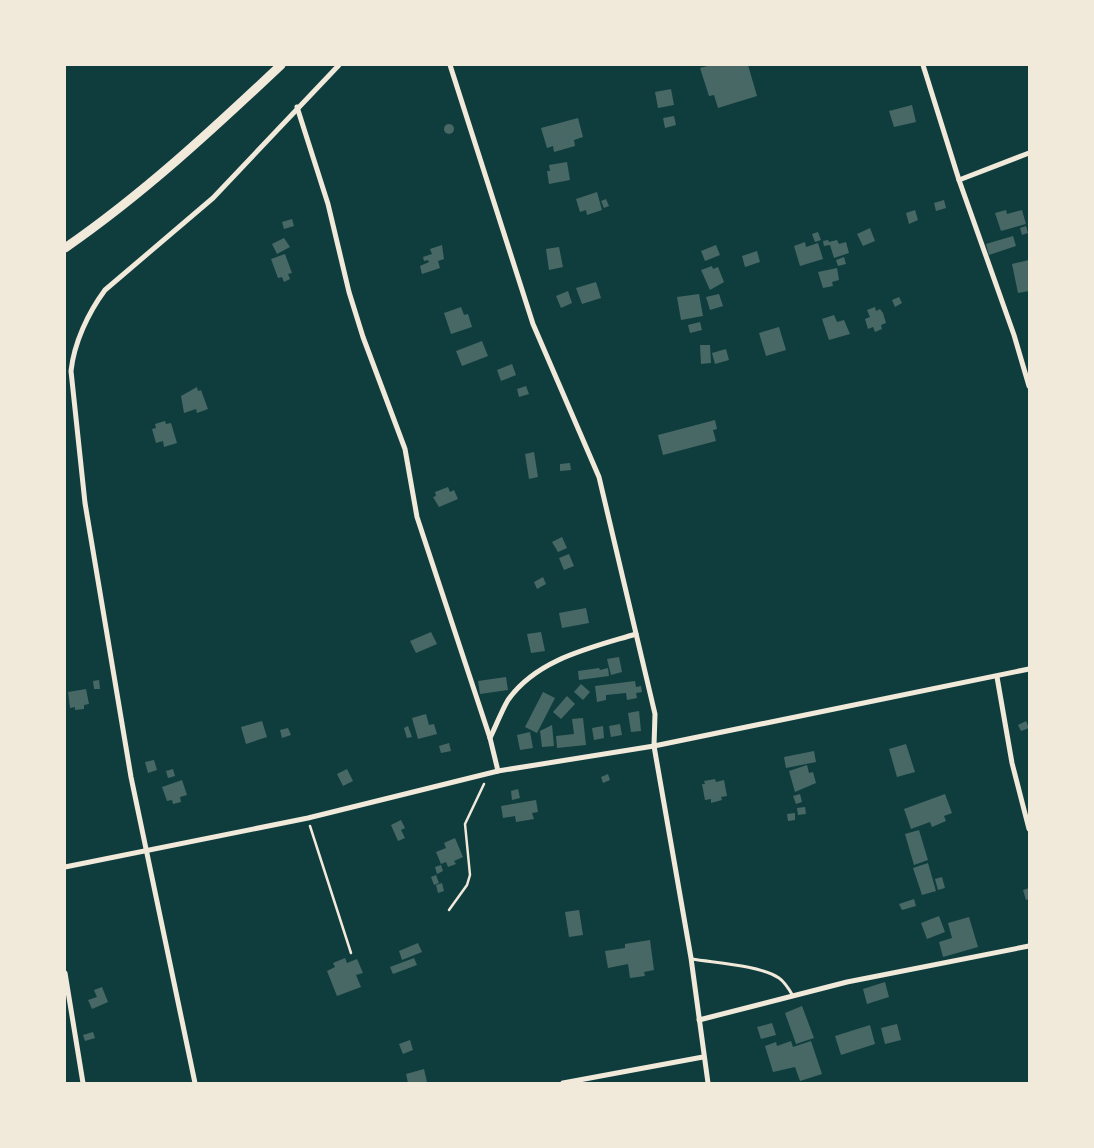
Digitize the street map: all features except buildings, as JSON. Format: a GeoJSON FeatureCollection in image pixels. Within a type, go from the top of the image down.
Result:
{"type":"FeatureCollection","features":[{"type":"Feature","properties":{"kind":"main road"},"geometry":{"type":"LineString","coordinates":[[65,248],[141,191],[198,142],[281,65]]}},
{"type":"Feature","properties":{"kind":"street"},"geometry":{"type":"LineString","coordinates":[[196,1083],[131,776],[85,503],[71,371],[72,358],[77,342],[105,290],[213,198],[297,107],[339,65]]}},
{"type":"Feature","properties":{"kind":"street"},"geometry":{"type":"LineString","coordinates":[[450,65],[530,315],[598,477],[655,714],[654,746],[691,958],[708,1083]]}},
{"type":"Feature","properties":{"kind":"street"},"geometry":{"type":"LineString","coordinates":[[923,65],[959,180],[1029,386]]}},
{"type":"Feature","properties":{"kind":"street"},"geometry":{"type":"LineString","coordinates":[[297,107],[326,195],[349,292],[363,338],[405,449],[417,517],[490,738],[498,771]]}},
{"type":"Feature","properties":{"kind":"street"},"geometry":{"type":"LineString","coordinates":[[959,180],[1029,153]]}},
{"type":"Feature","properties":{"kind":"street"},"geometry":{"type":"LineString","coordinates":[[490,738],[508,701],[524,681],[546,666],[572,653],[636,634]]}},
{"type":"Feature","properties":{"kind":"street"},"geometry":{"type":"LineString","coordinates":[[65,867],[308,818],[498,771],[654,746],[844,705],[997,677],[1029,669]]}},
{"type":"Feature","properties":{"kind":"street"},"geometry":{"type":"LineString","coordinates":[[997,677],[1012,763],[1029,829]]}},
{"type":"Feature","properties":{"kind":"street"},"geometry":{"type":"LineString","coordinates":[[699,1020],[847,982],[1029,946]]}},
{"type":"Feature","properties":{"kind":"street"},"geometry":{"type":"LineString","coordinates":[[65,973],[83,1083]]}},
{"type":"Feature","properties":{"kind":"street"},"geometry":{"type":"LineString","coordinates":[[564,1083],[703,1057]]}},
{"type":"Feature","properties":{"kind":"lane"},"geometry":{"type":"LineString","coordinates":[[691,958],[760,971],[778,977],[786,985],[792,996]]}},
{"type":"Feature","properties":{"kind":"path"},"geometry":{"type":"LineString","coordinates":[[449,910],[467,885],[470,874],[465,824],[490,774]]}},
{"type":"Feature","properties":{"kind":"path"},"geometry":{"type":"LineString","coordinates":[[308,818],[351,953]]}}]}
